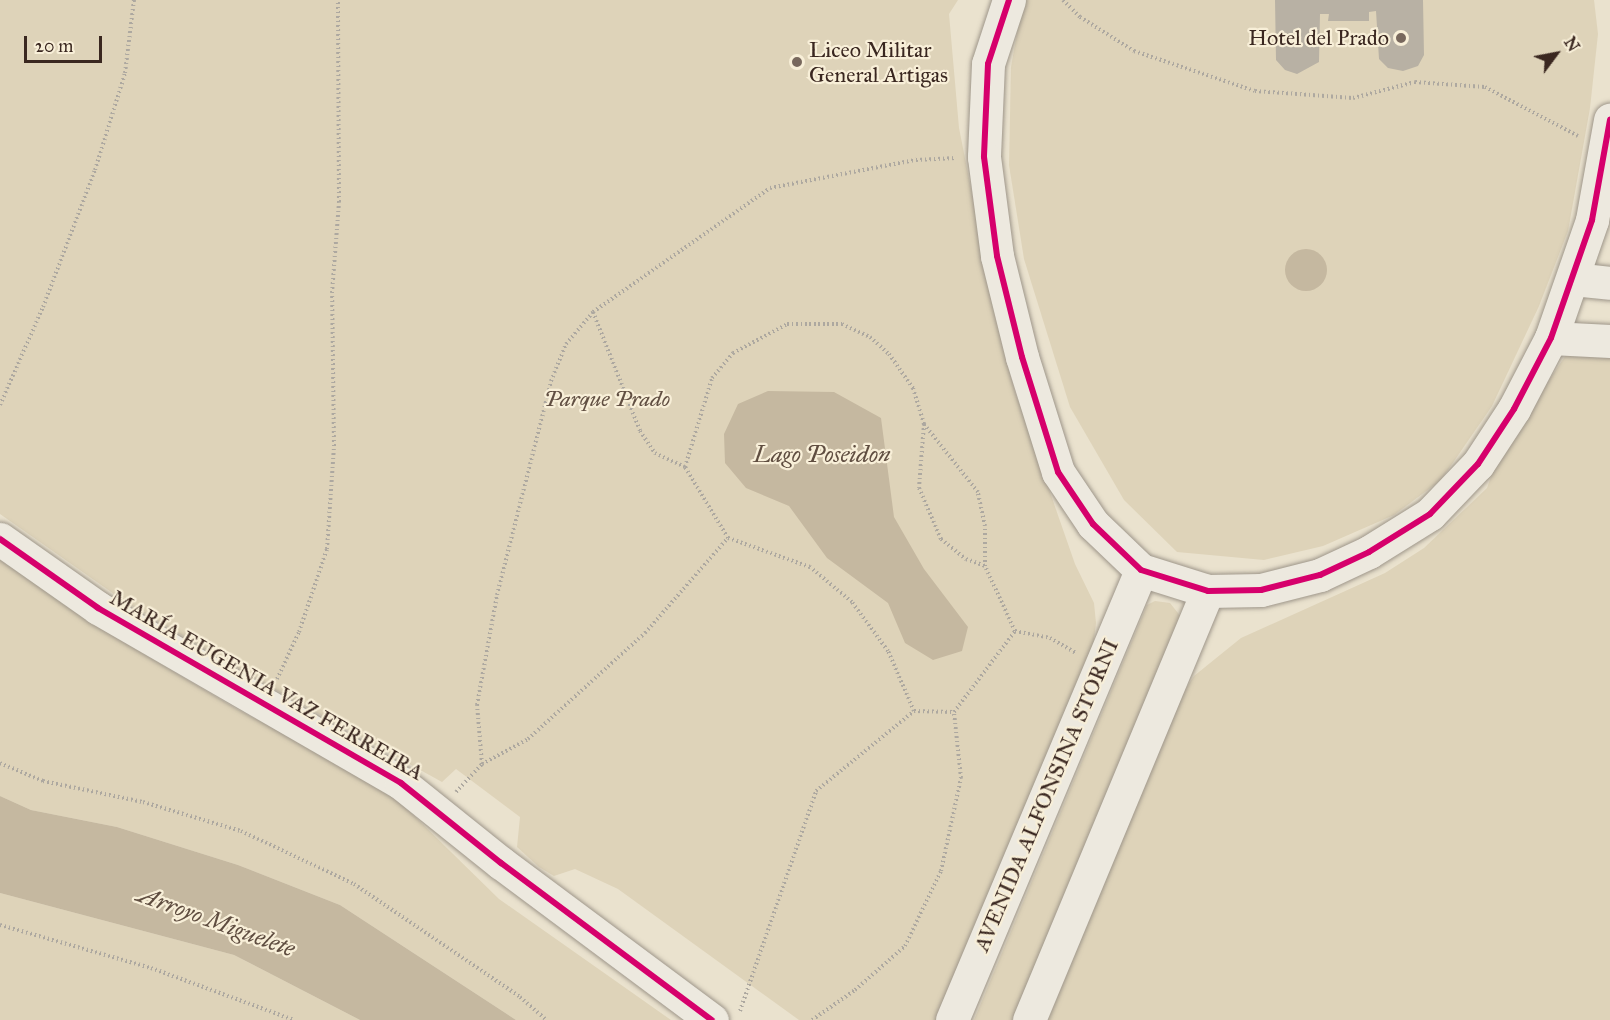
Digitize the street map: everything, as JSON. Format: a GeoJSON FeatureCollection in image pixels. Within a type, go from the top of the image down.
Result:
{"type":"FeatureCollection","features":[{"type":"Feature","properties":{"kind":"street"},"geometry":{"type":"LineString","coordinates":[[1009,0],[988,64],[984,157],[997,256],[1022,357],[1058,472],[1093,524],[1141,570],[1208,591],[1261,590],[1320,575],[1369,552],[1430,514],[1478,464],[1514,409],[1551,338],[1592,220],[1609,134]]}},
{"type":"Feature","properties":{"kind":"street"},"geometry":{"type":"LineString","coordinates":[[1573,279],[1610,283]]}},
{"type":"Feature","properties":{"kind":"street"},"geometry":{"type":"LineString","coordinates":[[1551,338],[1610,341]]}},
{"type":"Feature","properties":{"kind":"street","name":"MARÍA EUGENIA VAZ FERREIRA"},"geometry":{"type":"LineString","coordinates":[[0,539],[98,608],[372,765],[440,810],[501,863],[712,1020]]}},
{"type":"Feature","properties":{"kind":"street","name":"AVENIDA ALFONSINA STORNI"},"geometry":{"type":"LineString","coordinates":[[952,1020],[1098,667],[1141,570]]}},
{"type":"Feature","properties":{"kind":"street"},"geometry":{"type":"LineString","coordinates":[[1029,1020],[1208,591]]}},
{"type":"Feature","properties":{"kind":"path"},"geometry":{"type":"LineString","coordinates":[[0,405],[44,307],[95,170],[125,73],[134,0]]}},
{"type":"Feature","properties":{"kind":"path"},"geometry":{"type":"LineString","coordinates":[[265,705],[299,632],[327,549],[334,446],[332,293],[339,190],[338,0]]}},
{"type":"Feature","properties":{"kind":"path"},"geometry":{"type":"LineString","coordinates":[[1063,0],[1080,17],[1134,51],[1254,92],[1353,98],[1415,82],[1485,87],[1563,130],[1609,134]]}},
{"type":"Feature","properties":{"kind":"path"},"geometry":{"type":"LineString","coordinates":[[482,764],[477,705],[497,595],[551,381],[566,344],[593,312],[770,188],[916,160],[984,157]]}},
{"type":"Feature","properties":{"kind":"path"},"geometry":{"type":"LineString","coordinates":[[593,312],[640,430],[655,453],[685,467],[728,538],[810,567],[852,602],[888,651],[914,711]]}},
{"type":"Feature","properties":{"kind":"path"},"geometry":{"type":"LineString","coordinates":[[685,467],[712,378],[733,353],[787,324],[842,324],[870,337],[889,354],[913,388],[924,424],[919,488],[941,539],[966,559],[985,566]]}},
{"type":"Feature","properties":{"kind":"path"},"geometry":{"type":"LineString","coordinates":[[924,424],[978,492],[985,526],[985,566],[1015,631]]}},
{"type":"Feature","properties":{"kind":"path"},"geometry":{"type":"LineString","coordinates":[[440,810],[482,764],[528,739],[645,633],[728,538]]}},
{"type":"Feature","properties":{"kind":"path"},"geometry":{"type":"LineString","coordinates":[[1015,631],[1050,638],[1098,667]]}},
{"type":"Feature","properties":{"kind":"path"},"geometry":{"type":"LineString","coordinates":[[812,1020],[855,990],[905,946],[941,871],[961,778],[954,712],[1015,631]]}},
{"type":"Feature","properties":{"kind":"path"},"geometry":{"type":"LineString","coordinates":[[736,1020],[816,791],[914,711],[954,712]]}},
{"type":"Feature","properties":{"kind":"path"},"geometry":{"type":"LineString","coordinates":[[0,763],[43,781],[143,802],[251,836],[354,884],[520,997],[546,1020]]}},
{"type":"Feature","properties":{"kind":"path"},"geometry":{"type":"LineString","coordinates":[[0,925],[152,968],[294,1020]]}},
{"type":"Feature","properties":{"kind":"green space","name":"Parque Prado"},"geometry":{"type":"Polygon","coordinates":[[[0,0],[958,0],[949,14],[959,128],[1000,335],[1015,392],[1075,564],[1094,603],[1096,623],[1093,647],[936,1020],[799,1020],[618,889],[575,869],[554,876],[539,867],[517,847],[520,817],[456,769],[442,782],[254,678],[124,601],[0,514],[0,0]]]}},
{"type":"Feature","properties":{"kind":"green space"},"geometry":{"type":"Polygon","coordinates":[[[1027,0],[1594,0],[1598,34],[1590,108],[1568,231],[1539,306],[1492,406],[1441,480],[1394,515],[1323,546],[1264,560],[1177,552],[1124,500],[1070,407],[1024,259],[1009,165],[1011,67],[1021,11],[1027,0]]]}},
{"type":"Feature","properties":{"kind":"green space"},"geometry":{"type":"Polygon","coordinates":[[[1610,351],[1610,1020],[1048,1020],[1183,693],[1194,676],[1241,638],[1385,573],[1424,548],[1487,488],[1499,454],[1566,355],[1610,351]]]}},
{"type":"Feature","properties":{"kind":"green space"},"geometry":{"type":"Polygon","coordinates":[[[0,558],[95,625],[235,708],[331,759],[402,804],[499,899],[671,1020],[516,1020],[340,905],[238,865],[117,827],[31,810],[0,796],[0,558]]]}},
{"type":"Feature","properties":{"kind":"green space"},"geometry":{"type":"Polygon","coordinates":[[[1155,601],[1170,603],[1182,618],[1012,1020],[974,1020],[1147,605],[1155,601]]]}},
{"type":"Feature","properties":{"kind":"green space"},"geometry":{"type":"Polygon","coordinates":[[[0,893],[234,955],[360,1020],[0,1020],[0,893]]]}},
{"type":"Feature","properties":{"kind":"water"},"geometry":{"type":"Polygon","coordinates":[[[1306,249],[1314,250],[1321,255],[1326,262],[1326,278],[1321,285],[1314,290],[1306,291],[1298,290],[1291,285],[1286,278],[1285,270],[1286,262],[1291,255],[1298,250],[1306,249]]]}},
{"type":"Feature","properties":{"kind":"water","name":"Lago Poseidon"},"geometry":{"type":"Polygon","coordinates":[[[768,391],[834,392],[881,418],[894,517],[924,569],[968,627],[962,651],[933,660],[905,643],[888,603],[827,558],[789,506],[746,488],[725,463],[724,434],[738,404],[768,391]]]}},
{"type":"Feature","properties":{"kind":"water","name":"Arroyo Miguelete"},"geometry":{"type":"Polygon","coordinates":[[[0,796],[31,810],[117,827],[238,865],[340,905],[516,1020],[360,1020],[234,955],[0,893],[0,796]]]}},
{"type":"Feature","properties":{"kind":"building","name":"Hotel del Prado"},"geometry":{"type":"Polygon","coordinates":[[[1275,0],[1423,0],[1424,55],[1418,66],[1403,71],[1388,68],[1379,59],[1376,11],[1369,12],[1369,21],[1328,21],[1329,14],[1320,14],[1319,62],[1297,74],[1285,70],[1276,60],[1275,0]]]}},
{"type":"Feature","properties":{"kind":"cycle path"},"geometry":{"type":"LineString","coordinates":[[1009,0],[988,64],[984,157],[997,256],[1022,357],[1058,472],[1093,524],[1141,570],[1208,591],[1261,590],[1320,575],[1369,552],[1430,514],[1478,464],[1514,409],[1551,338],[1592,220],[1610,120]]}},
{"type":"Feature","properties":{"kind":"cycle path"},"geometry":{"type":"LineString","coordinates":[[0,539],[98,608],[401,783],[501,863],[712,1020]]}},
{"type":"Feature","properties":{"kind":"place","name":"Hotel del Prado"},"geometry":{"type":"Point","coordinates":[1401,38]}},
{"type":"Feature","properties":{"kind":"place","name":"Liceo Militar General Artigas"},"geometry":{"type":"Point","coordinates":[797,62]}}]}
